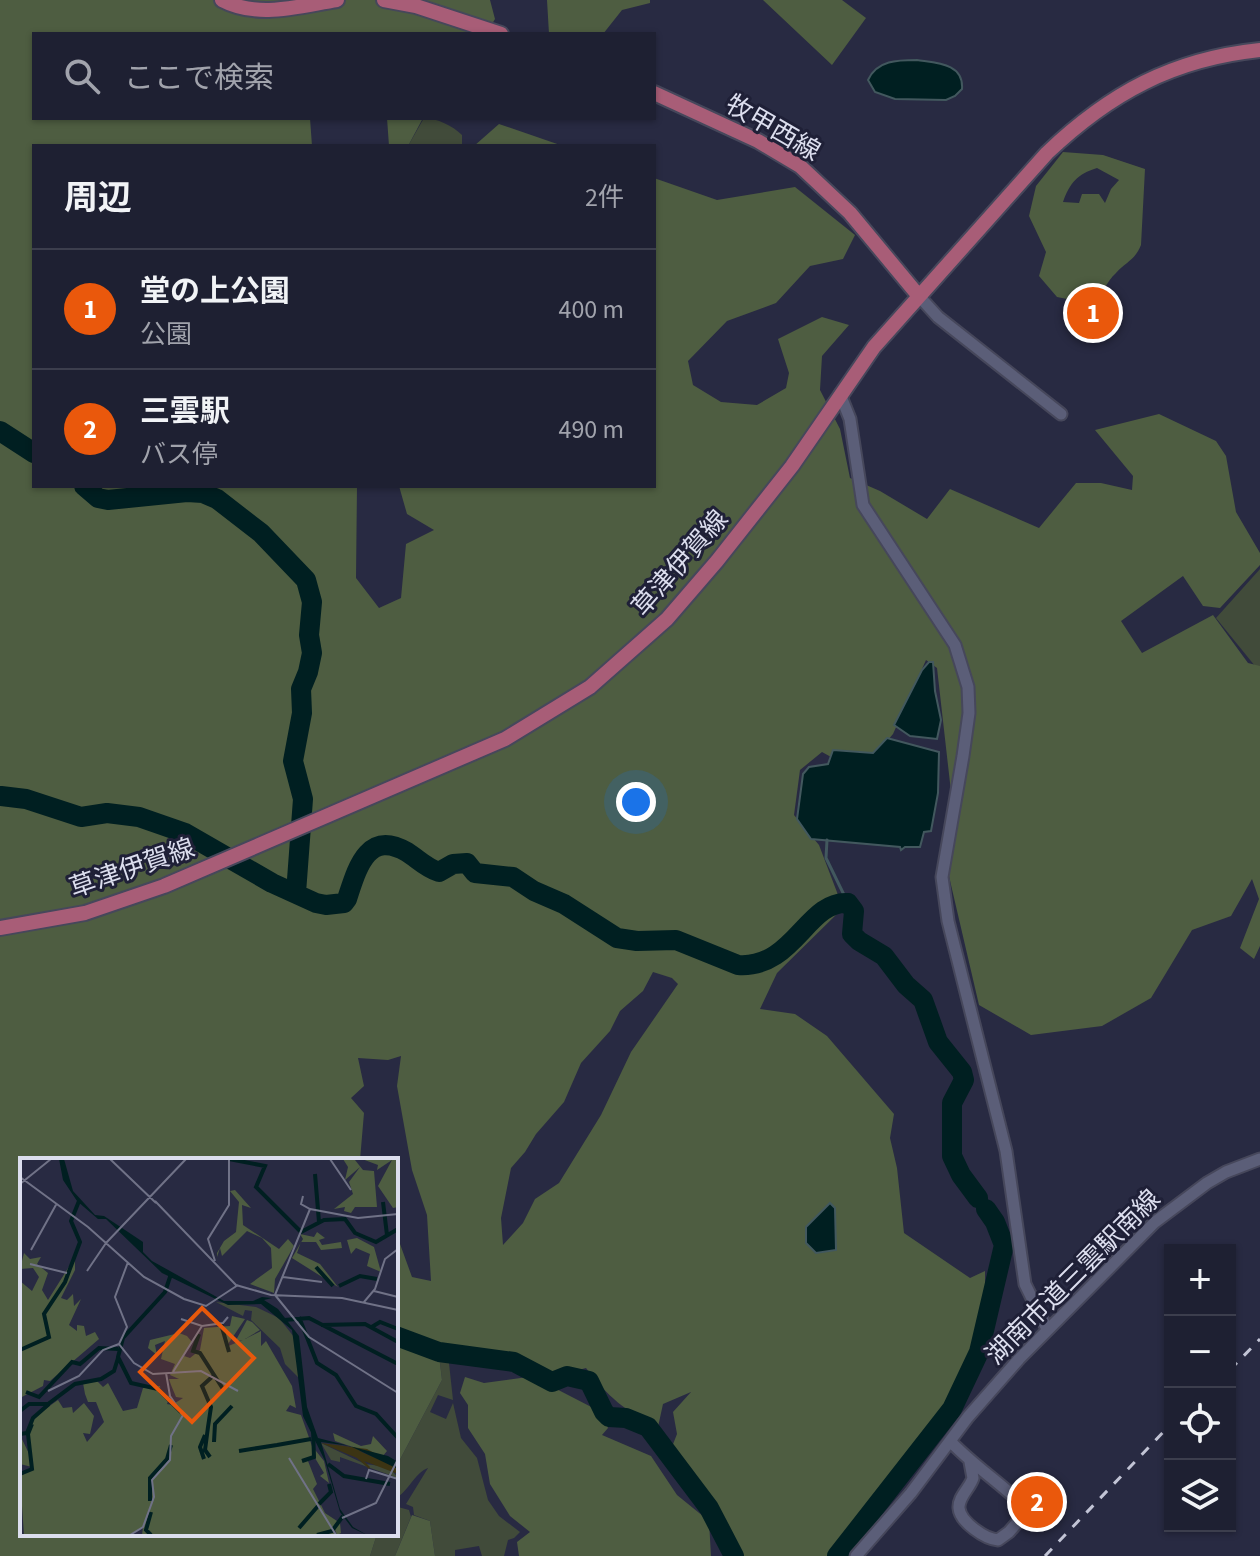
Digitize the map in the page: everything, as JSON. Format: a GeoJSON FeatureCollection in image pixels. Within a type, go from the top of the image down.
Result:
{"type":"FeatureCollection","features":[{"type":"Feature","properties":{"kind":"main road"},"geometry":{"type":"LineString","coordinates":[[222,0],[238,8],[271,11],[337,0]]}},
{"type":"Feature","properties":{"kind":"main road"},"geometry":{"type":"LineString","coordinates":[[384,0],[416,6],[495,32]]}},
{"type":"Feature","properties":{"kind":"main road","name":"草津伊賀線"},"geometry":{"type":"LineString","coordinates":[[0,928],[85,913],[164,886],[505,739],[590,687],[667,619],[792,466],[874,347],[1047,153],[1078,123],[1116,96],[1146,80],[1204,59],[1260,50]]}},
{"type":"Feature","properties":{"kind":"main road","name":"牧甲西線"},"geometry":{"type":"LineString","coordinates":[[656,94],[758,141],[800,166],[850,213],[918,295]]}},
{"type":"Feature","properties":{"kind":"street"},"geometry":{"type":"LineString","coordinates":[[918,295],[938,317],[1061,414]]}},
{"type":"Feature","properties":{"kind":"street"},"geometry":{"type":"LineString","coordinates":[[840,394],[852,431],[863,505],[955,645],[968,687],[969,713],[942,877],[948,921],[1006,1151],[1025,1284],[1047,1329]]}},
{"type":"Feature","properties":{"kind":"street","name":"湖南市道三雲駅南線"},"geometry":{"type":"LineString","coordinates":[[856,1556],[911,1493],[968,1417],[1047,1329],[1162,1216],[1207,1183],[1260,1159]]}},
{"type":"Feature","properties":{"kind":"street"},"geometry":{"type":"LineString","coordinates":[[951,1442],[970,1462],[981,1467],[1022,1504],[1023,1516],[998,1540],[986,1537],[959,1510],[971,1486],[973,1471],[970,1462]]}},
{"type":"Feature","properties":{"kind":"street"},"geometry":{"type":"LineString","coordinates":[[971,1486],[1004,1488]]}},
{"type":"Feature","properties":{"kind":"shaded area"},"geometry":{"type":"Polygon","coordinates":[[[0,0],[490,0],[495,19],[487,32],[32,32],[32,120],[310,120],[312,144],[32,144],[32,488],[357,488],[356,578],[379,608],[401,598],[406,544],[434,530],[407,514],[400,488],[656,488],[656,179],[717,200],[795,187],[855,235],[843,259],[810,266],[776,303],[727,321],[688,361],[693,385],[721,402],[757,405],[786,388],[789,373],[778,339],[822,317],[849,325],[822,356],[820,390],[840,429],[850,478],[880,491],[927,519],[950,489],[1039,528],[1076,483],[1101,483],[1132,490],[1133,476],[1095,430],[1159,414],[1216,441],[1226,456],[1236,512],[1260,553],[1260,565],[1220,608],[1203,606],[1183,576],[1121,621],[1142,653],[1213,615],[1248,663],[1260,666],[1260,946],[1254,959],[1240,948],[1259,899],[1252,879],[1231,916],[1192,930],[1151,998],[1102,1026],[1031,1035],[979,1005],[948,872],[955,827],[937,668],[926,660],[893,734],[860,773],[822,752],[800,770],[794,815],[819,845],[843,908],[777,973],[760,1009],[795,1014],[827,1036],[894,1114],[890,1138],[897,1168],[904,1233],[970,1278],[985,1271],[983,1330],[966,1385],[835,1556],[727,1556],[717,1525],[666,1462],[677,1434],[673,1412],[691,1392],[663,1404],[658,1427],[618,1402],[586,1368],[564,1374],[501,1360],[485,1352],[445,1345],[439,1355],[442,1380],[398,1463],[398,1238],[412,1277],[431,1281],[427,1215],[412,1170],[397,1086],[401,1056],[388,1060],[358,1058],[364,1086],[351,1098],[364,1113],[360,1158],[20,1158],[20,1536],[376,1536],[370,1556],[0,1556],[0,0]],[[653,972],[643,991],[620,1011],[610,1031],[581,1063],[564,1102],[511,1168],[501,1218],[503,1245],[523,1223],[535,1199],[559,1183],[601,1115],[631,1052],[678,984],[672,978],[653,972]]]}},
{"type":"Feature","properties":{"kind":"shaded area"},"geometry":{"type":"Polygon","coordinates":[[[547,0],[650,0],[650,3],[622,10],[605,32],[549,32],[547,0]]]}},
{"type":"Feature","properties":{"kind":"shaded area"},"geometry":{"type":"Polygon","coordinates":[[[763,0],[842,0],[866,18],[832,65],[763,0]]]}},
{"type":"Feature","properties":{"kind":"shaded area"},"geometry":{"type":"Polygon","coordinates":[[[917,60],[954,69],[961,80],[962,89],[946,100],[895,99],[875,92],[868,80],[882,65],[917,60]]]}},
{"type":"Feature","properties":{"kind":"shaded area"},"geometry":{"type":"Polygon","coordinates":[[[387,120],[422,120],[409,144],[389,144],[387,120]]]}},
{"type":"Feature","properties":{"kind":"shaded area"},"geometry":{"type":"Polygon","coordinates":[[[423,120],[439,121],[462,135],[462,144],[409,144],[423,120]]]}},
{"type":"Feature","properties":{"kind":"shaded area"},"geometry":{"type":"Polygon","coordinates":[[[499,124],[557,144],[476,144],[499,124]]]}},
{"type":"Feature","properties":{"kind":"shaded area"},"geometry":{"type":"Polygon","coordinates":[[[1063,152],[1103,155],[1145,169],[1141,245],[1092,304],[1057,297],[1039,276],[1046,252],[1029,216],[1036,186],[1063,152]],[[1097,168],[1090,170],[1075,180],[1063,202],[1079,203],[1082,194],[1099,194],[1105,203],[1119,180],[1097,168]]]}},
{"type":"Feature","properties":{"kind":"shaded area"},"geometry":{"type":"Polygon","coordinates":[[[1260,569],[1260,667],[1255,666],[1216,618],[1260,569]]]}},
{"type":"Feature","properties":{"kind":"shaded area"},"geometry":{"type":"Polygon","coordinates":[[[929,662],[933,662],[941,720],[937,739],[910,736],[894,725],[929,662]]]}},
{"type":"Feature","properties":{"kind":"shaded area"},"geometry":{"type":"Polygon","coordinates":[[[887,738],[939,752],[938,793],[931,831],[924,832],[920,847],[901,850],[900,847],[811,839],[797,819],[803,774],[809,767],[828,764],[833,750],[873,753],[887,738]]]}},
{"type":"Feature","properties":{"kind":"shaded area"},"geometry":{"type":"Polygon","coordinates":[[[830,1203],[835,1208],[836,1250],[816,1253],[806,1243],[806,1227],[830,1203]]]}},
{"type":"Feature","properties":{"kind":"shaded area"},"geometry":{"type":"Polygon","coordinates":[[[445,1345],[456,1347],[448,1354],[453,1400],[438,1395],[430,1412],[446,1419],[453,1403],[461,1438],[477,1458],[488,1500],[499,1516],[520,1532],[508,1540],[504,1556],[482,1556],[479,1546],[455,1550],[455,1556],[435,1556],[430,1521],[414,1515],[413,1507],[406,1504],[428,1468],[398,1496],[398,1463],[442,1380],[439,1355],[445,1345]]]}},
{"type":"Feature","properties":{"kind":"shaded area"},"geometry":{"type":"Polygon","coordinates":[[[465,1377],[484,1383],[528,1377],[601,1412],[608,1428],[602,1435],[651,1456],[677,1495],[709,1521],[711,1556],[519,1556],[517,1542],[530,1532],[510,1516],[490,1484],[485,1454],[468,1428],[468,1405],[460,1393],[465,1377]]]}},
{"type":"Feature","properties":{"kind":"shaded area"},"geometry":{"type":"Polygon","coordinates":[[[398,1507],[409,1510],[411,1517],[395,1556],[370,1556],[376,1536],[398,1536],[398,1507]]]}},
{"type":"Feature","properties":{"kind":"shaded area"},"geometry":{"type":"Polygon","coordinates":[[[412,1515],[430,1521],[435,1556],[395,1556],[412,1515]]]}},
{"type":"Feature","properties":{"kind":"waterway"},"geometry":{"type":"LineString","coordinates":[[0,431],[32,452]]}},
{"type":"Feature","properties":{"kind":"waterway"},"geometry":{"type":"LineString","coordinates":[[86,488],[98,498],[108,500],[203,493],[217,499],[261,533],[306,580],[312,602],[309,635],[312,653],[301,689],[302,713],[293,761],[303,799],[296,893]]}},
{"type":"Feature","properties":{"kind":"waterway"},"geometry":{"type":"LineString","coordinates":[[1,796],[26,799],[81,817],[107,813],[139,817],[185,833],[272,883],[326,905],[344,903],[360,865],[373,849],[382,845],[393,846],[439,872],[453,864],[467,863],[475,873],[513,877],[534,891],[564,904],[617,938],[676,940],[738,965],[773,957],[821,912],[834,905],[848,903],[854,911],[852,934],[884,956],[906,985],[923,1000],[938,1042],[962,1072],[964,1080],[952,1103],[952,1156],[978,1198]]}},
{"type":"Feature","properties":{"kind":"waterway"},"geometry":{"type":"LineString","coordinates":[[827,840],[826,858],[848,903]]}},
{"type":"Feature","properties":{"kind":"waterway"},"geometry":{"type":"LineString","coordinates":[[837,1556],[952,1409],[979,1352],[1004,1245],[986,1209]]}},
{"type":"Feature","properties":{"kind":"waterway"},"geometry":{"type":"LineString","coordinates":[[398,1337],[439,1352],[514,1362],[552,1382],[567,1376],[589,1381],[609,1417],[626,1418],[648,1427],[709,1508],[734,1556]]}},
{"type":"Feature","properties":{"kind":"railway"},"geometry":{"type":"LineString","coordinates":[[1236,1364],[1260,1339]]}},
{"type":"Feature","properties":{"kind":"railway"},"geometry":{"type":"LineString","coordinates":[[1045,1556],[1164,1431]]}},
{"type":"Feature","properties":{"kind":"place","name":"堂の上公園"},"geometry":{"type":"Point","coordinates":[1093,313]}},
{"type":"Feature","properties":{"kind":"place","name":"三雲駅"},"geometry":{"type":"Point","coordinates":[1037,1502]}}]}
